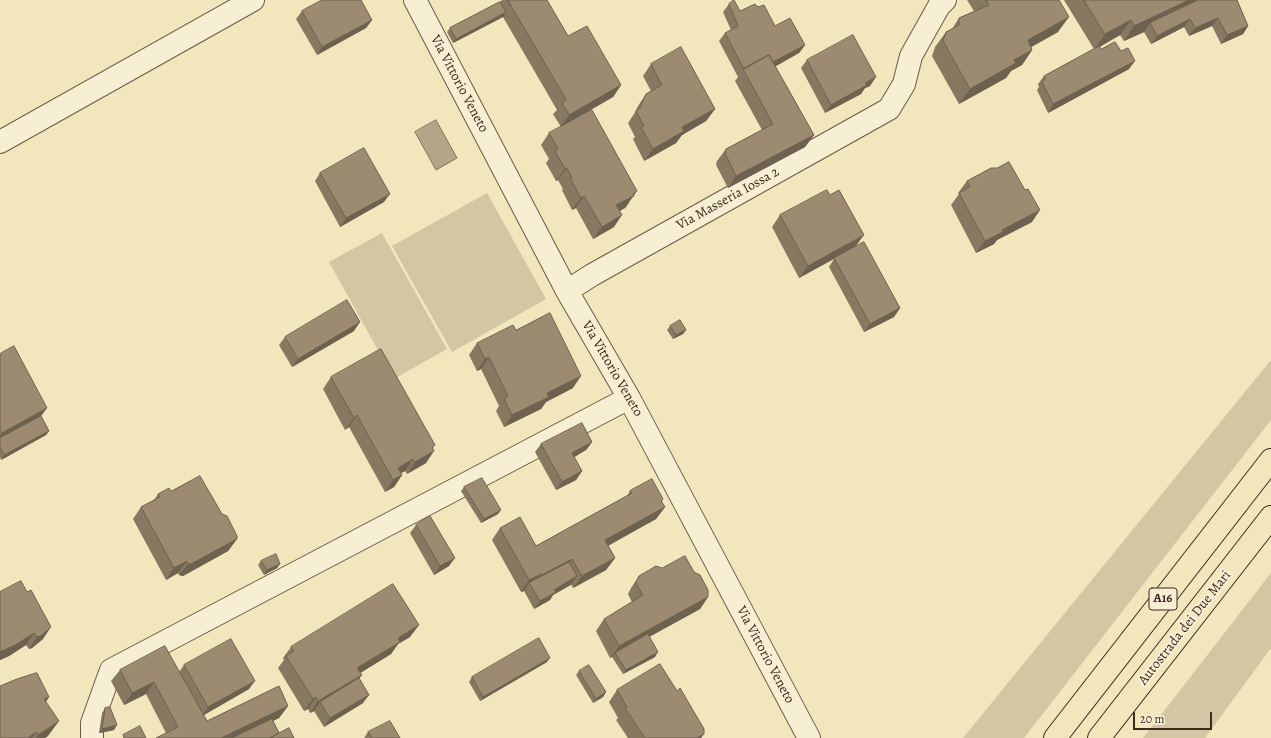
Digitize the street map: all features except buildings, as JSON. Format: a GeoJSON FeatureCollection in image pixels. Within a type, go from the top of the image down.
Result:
{"type":"FeatureCollection","features":[{"type":"Feature","properties":{"kind":"highway","name":"A16"},"geometry":{"type":"LineString","coordinates":[[1055,738],[1271,460]]}},
{"type":"Feature","properties":{"kind":"highway","name":"Autostrada dei Due Mari"},"geometry":{"type":"LineString","coordinates":[[1099,738],[1271,517]]}},
{"type":"Feature","properties":{"kind":"street"},"geometry":{"type":"LineString","coordinates":[[0,142],[253,0]]}},
{"type":"Feature","properties":{"kind":"street","name":"Via Vittorio Veneto"},"geometry":{"type":"LineString","coordinates":[[415,0],[567,291],[629,398],[809,738]]}},
{"type":"Feature","properties":{"kind":"street","name":"Via Masseria Iossa 2"},"geometry":{"type":"LineString","coordinates":[[567,291],[592,275],[889,109],[904,84],[911,56],[939,6],[945,0]]}},
{"type":"Feature","properties":{"kind":"street"},"geometry":{"type":"LineString","coordinates":[[92,738],[92,723],[111,670],[629,398]]}},
{"type":"Feature","properties":{"kind":"shaded area"},"geometry":{"type":"Polygon","coordinates":[[[436,120],[457,158],[436,170],[415,132],[436,120]]]}},
{"type":"Feature","properties":{"kind":"shaded area"},"geometry":{"type":"Polygon","coordinates":[[[487,193],[546,299],[452,352],[392,246],[487,193]]]}},
{"type":"Feature","properties":{"kind":"shaded area"},"geometry":{"type":"Polygon","coordinates":[[[382,233],[447,349],[394,379],[329,262],[382,233]]]}},
{"type":"Feature","properties":{"kind":"shaded area"},"geometry":{"type":"Polygon","coordinates":[[[1271,360],[1271,420],[1024,738],[963,738],[1271,360]]]}},
{"type":"Feature","properties":{"kind":"shaded area"},"geometry":{"type":"Polygon","coordinates":[[[1271,573],[1271,648],[1205,738],[1143,738],[1271,573]]]}}]}
